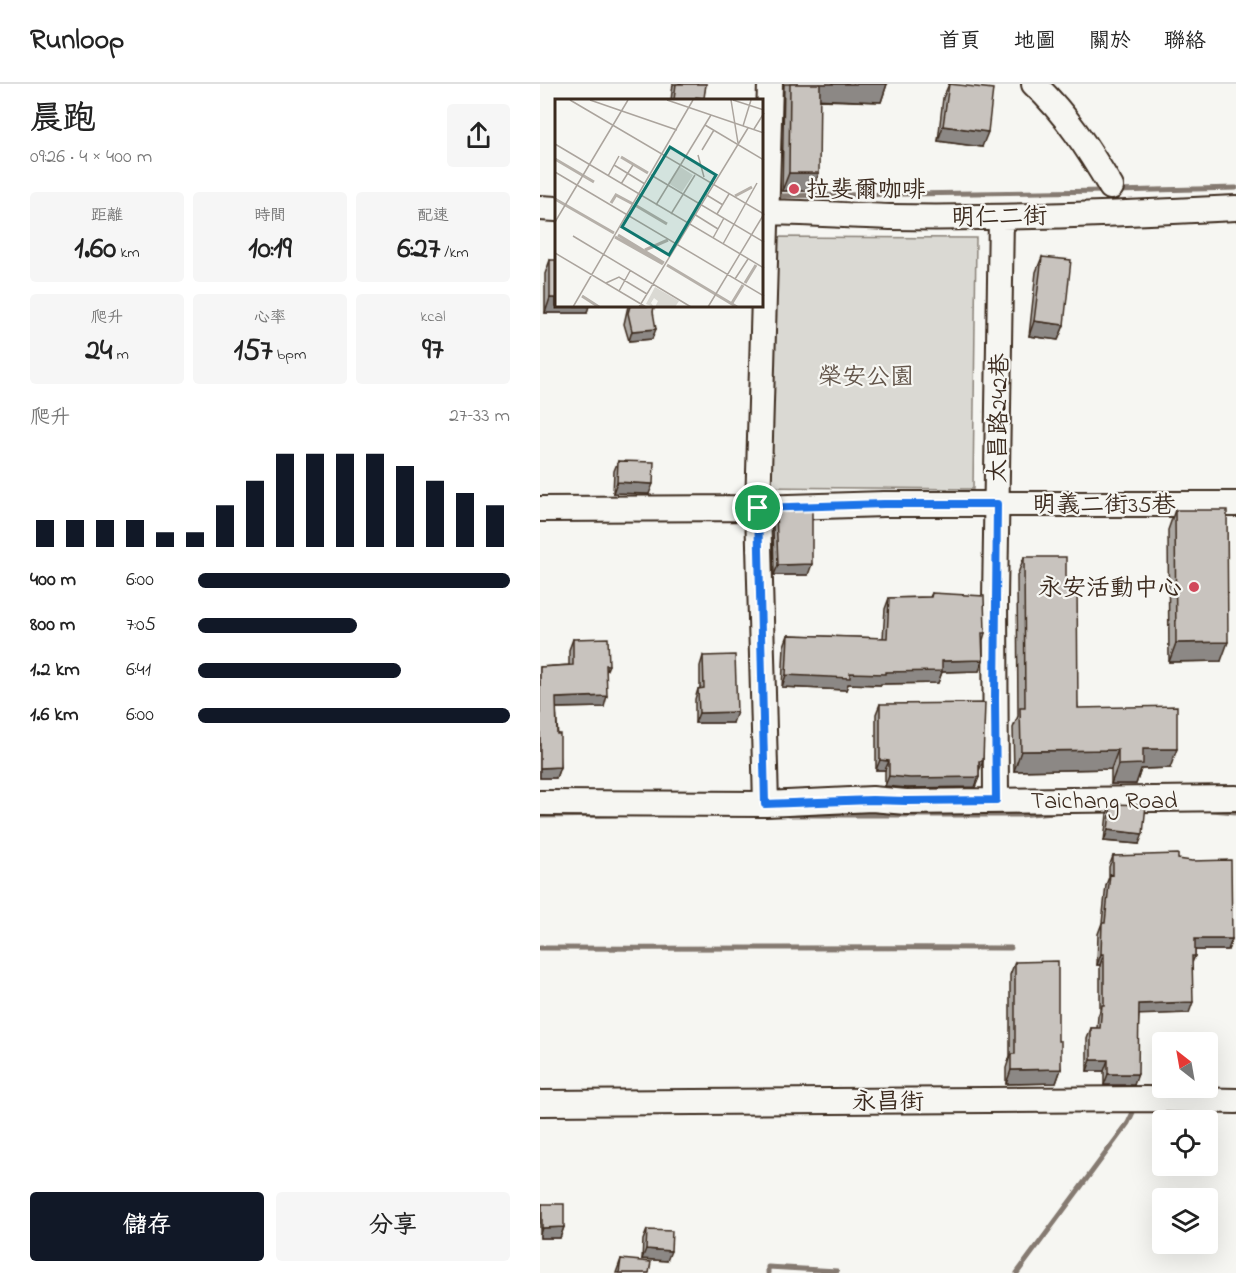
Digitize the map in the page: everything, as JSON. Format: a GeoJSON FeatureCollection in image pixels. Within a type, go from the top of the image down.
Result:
{"type":"FeatureCollection","features":[{"type":"Feature","properties":{"kind":"street"},"geometry":{"type":"LineString","coordinates":[[764,212],[770,84]]}},
{"type":"Feature","properties":{"kind":"street"},"geometry":{"type":"LineString","coordinates":[[1044,89],[1084,141],[1112,187]]}},
{"type":"Feature","properties":{"kind":"street"},"geometry":{"type":"LineString","coordinates":[[540,208],[555,209]]}},
{"type":"Feature","properties":{"kind":"street","name":"明仁二街"},"geometry":{"type":"LineString","coordinates":[[764,212],[889,217],[1129,214],[1236,208]]}},
{"type":"Feature","properties":{"kind":"street","name":"太昌路242巷"},"geometry":{"type":"LineString","coordinates":[[996,800],[1000,216]]}},
{"type":"Feature","properties":{"kind":"street"},"geometry":{"type":"LineString","coordinates":[[762,308],[758,508],[765,804]]}},
{"type":"Feature","properties":{"kind":"street","name":"明義二街35巷"},"geometry":{"type":"LineString","coordinates":[[540,509],[1236,504]]}},
{"type":"Feature","properties":{"kind":"street","name":"Taichang Road"},"geometry":{"type":"LineString","coordinates":[[540,803],[765,804],[872,800],[1157,801],[1236,798]]}},
{"type":"Feature","properties":{"kind":"street","name":"永昌街"},"geometry":{"type":"LineString","coordinates":[[540,1103],[1146,1099],[1236,1101]]}},
{"type":"Feature","properties":{"kind":"green space","name":"榮安公園"},"geometry":{"type":"Polygon","coordinates":[[[764,237],[976,238],[973,489],[755,487],[760,308],[764,308],[764,237]]]}},
{"type":"Feature","properties":{"kind":"building"},"geometry":{"type":"Polygon","coordinates":[[[676,84],[706,84],[704,98],[674,99],[676,84]]]}},
{"type":"Feature","properties":{"kind":"building"},"geometry":{"type":"Polygon","coordinates":[[[790,84],[820,84],[819,173],[789,173],[790,84]]]}},
{"type":"Feature","properties":{"kind":"building"},"geometry":{"type":"Polygon","coordinates":[[[949,84],[993,89],[988,132],[943,126],[949,84]]]}},
{"type":"Feature","properties":{"kind":"building"},"geometry":{"type":"Polygon","coordinates":[[[1042,257],[1071,260],[1064,325],[1034,321],[1042,257]]]}},
{"type":"Feature","properties":{"kind":"building"},"geometry":{"type":"Polygon","coordinates":[[[550,260],[555,260],[555,298],[550,298],[550,260]]]}},
{"type":"Feature","properties":{"kind":"building"},"geometry":{"type":"Polygon","coordinates":[[[629,308],[654,308],[656,329],[632,331],[628,313],[629,308]]]}},
{"type":"Feature","properties":{"kind":"building"},"geometry":{"type":"Polygon","coordinates":[[[618,461],[654,462],[653,484],[617,482],[618,461]]]}},
{"type":"Feature","properties":{"kind":"building"},"geometry":{"type":"Polygon","coordinates":[[[812,510],[812,564],[778,565],[776,512],[812,510]]]}},
{"type":"Feature","properties":{"kind":"building","name":"永安活動中心"},"geometry":{"type":"Polygon","coordinates":[[[1175,510],[1227,510],[1228,642],[1176,643],[1175,510]]]}},
{"type":"Feature","properties":{"kind":"building"},"geometry":{"type":"Polygon","coordinates":[[[1024,557],[1066,557],[1066,582],[1077,582],[1078,708],[1177,706],[1177,749],[1143,749],[1143,764],[1118,765],[1118,750],[1021,751],[1020,708],[1025,708],[1024,557]]]}},
{"type":"Feature","properties":{"kind":"building"},"geometry":{"type":"Polygon","coordinates":[[[932,593],[984,596],[983,660],[942,661],[942,671],[850,673],[850,678],[786,675],[788,635],[887,638],[889,598],[931,597],[932,593]]]}},
{"type":"Feature","properties":{"kind":"building"},"geometry":{"type":"Polygon","coordinates":[[[608,638],[607,696],[556,698],[557,734],[560,734],[560,767],[540,768],[540,667],[573,665],[573,639],[608,638]]]}},
{"type":"Feature","properties":{"kind":"building"},"geometry":{"type":"Polygon","coordinates":[[[735,655],[737,712],[699,713],[698,689],[704,688],[703,656],[735,655]]]}},
{"type":"Feature","properties":{"kind":"building"},"geometry":{"type":"Polygon","coordinates":[[[985,703],[983,761],[979,761],[979,777],[889,776],[889,761],[880,760],[880,704],[985,703]]]}},
{"type":"Feature","properties":{"kind":"building"},"geometry":{"type":"Polygon","coordinates":[[[1111,804],[1146,805],[1143,834],[1108,830],[1111,804]]]}},
{"type":"Feature","properties":{"kind":"building"},"geometry":{"type":"Polygon","coordinates":[[[1178,854],[1178,859],[1192,861],[1231,860],[1232,939],[1195,939],[1195,956],[1192,956],[1193,1002],[1139,1004],[1138,1074],[1108,1074],[1108,1060],[1091,1060],[1091,1028],[1100,1028],[1102,1005],[1104,1005],[1102,923],[1105,923],[1110,874],[1113,875],[1113,856],[1178,854]]]}},
{"type":"Feature","properties":{"kind":"building"},"geometry":{"type":"Polygon","coordinates":[[[1058,961],[1058,1041],[1061,1041],[1061,1069],[1011,1070],[1011,1054],[1015,1054],[1015,962],[1058,961]]]}},
{"type":"Feature","properties":{"kind":"building"},"geometry":{"type":"Polygon","coordinates":[[[542,1204],[564,1204],[564,1227],[542,1228],[542,1204]]]}},
{"type":"Feature","properties":{"kind":"building"},"geometry":{"type":"Polygon","coordinates":[[[647,1230],[672,1231],[671,1251],[646,1249],[647,1230]]]}},
{"type":"Feature","properties":{"kind":"building"},"geometry":{"type":"Polygon","coordinates":[[[621,1259],[651,1262],[649,1273],[619,1273],[621,1259]]]}},
{"type":"Feature","properties":{"kind":"waterway"},"geometry":{"type":"LineString","coordinates":[[1115,191],[1236,188]]}},
{"type":"Feature","properties":{"kind":"waterway"},"geometry":{"type":"LineString","coordinates":[[773,196],[1105,191]]}},
{"type":"Feature","properties":{"kind":"waterway"},"geometry":{"type":"LineString","coordinates":[[1211,810],[1236,812]]}},
{"type":"Feature","properties":{"kind":"waterway"},"geometry":{"type":"LineString","coordinates":[[788,815],[1019,815],[1054,812]]}},
{"type":"Feature","properties":{"kind":"waterway"},"geometry":{"type":"LineString","coordinates":[[540,816],[616,815]]}},
{"type":"Feature","properties":{"kind":"waterway"},"geometry":{"type":"LineString","coordinates":[[540,948],[1011,948]]}},
{"type":"Feature","properties":{"kind":"waterway"},"geometry":{"type":"LineString","coordinates":[[1017,1273],[1128,1123],[1136,1106]]}},
{"type":"Feature","properties":{"kind":"waterway"},"geometry":{"type":"LineString","coordinates":[[768,1273],[768,1267],[837,1271]]}},
{"type":"Feature","properties":{"kind":"place","name":"拉斐爾咖啡"},"geometry":{"type":"Point","coordinates":[794,189]}},
{"type":"Feature","properties":{"kind":"place","name":"永安活動中心"},"geometry":{"type":"Point","coordinates":[1194,587]}},
{"type":"Feature","properties":{"kind":"route"},"geometry":{"type":"LineString","coordinates":[[884,504],[997,504],[996,800],[872,800],[765,804],[758,508],[884,504]]}}]}
